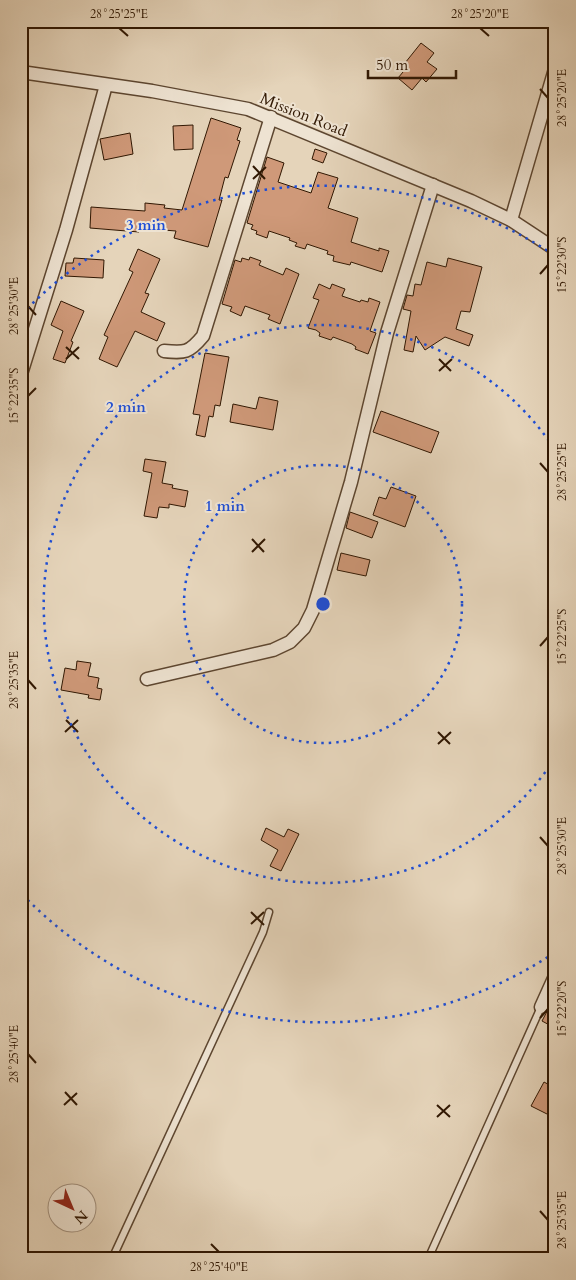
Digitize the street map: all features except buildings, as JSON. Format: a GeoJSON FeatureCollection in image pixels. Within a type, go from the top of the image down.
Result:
{"type":"FeatureCollection","features":[{"type":"Feature","properties":{"kind":"street"},"geometry":{"type":"LineString","coordinates":[[511,220],[555,69]]}},
{"type":"Feature","properties":{"kind":"street","name":"Mission Road"},"geometry":{"type":"LineString","coordinates":[[21,72],[224,104],[271,117],[434,185],[511,220],[555,249]]}},
{"type":"Feature","properties":{"kind":"street"},"geometry":{"type":"LineString","coordinates":[[21,374],[66,230],[106,85]]}},
{"type":"Feature","properties":{"kind":"street"},"geometry":{"type":"LineString","coordinates":[[164,351],[184,353],[194,347],[203,336],[271,117]]}},
{"type":"Feature","properties":{"kind":"street"},"geometry":{"type":"LineString","coordinates":[[147,679],[273,650],[290,642],[304,628],[313,610],[329,559],[356,462],[387,333],[434,185]]}},
{"type":"Feature","properties":{"kind":"street"},"geometry":{"type":"LineString","coordinates":[[541,1007],[555,976]]}},
{"type":"Feature","properties":{"kind":"lane"},"geometry":{"type":"LineString","coordinates":[[112,1259],[263,932],[269,912]]}},
{"type":"Feature","properties":{"kind":"lane"},"geometry":{"type":"LineString","coordinates":[[428,1259],[541,1007]]}}]}
